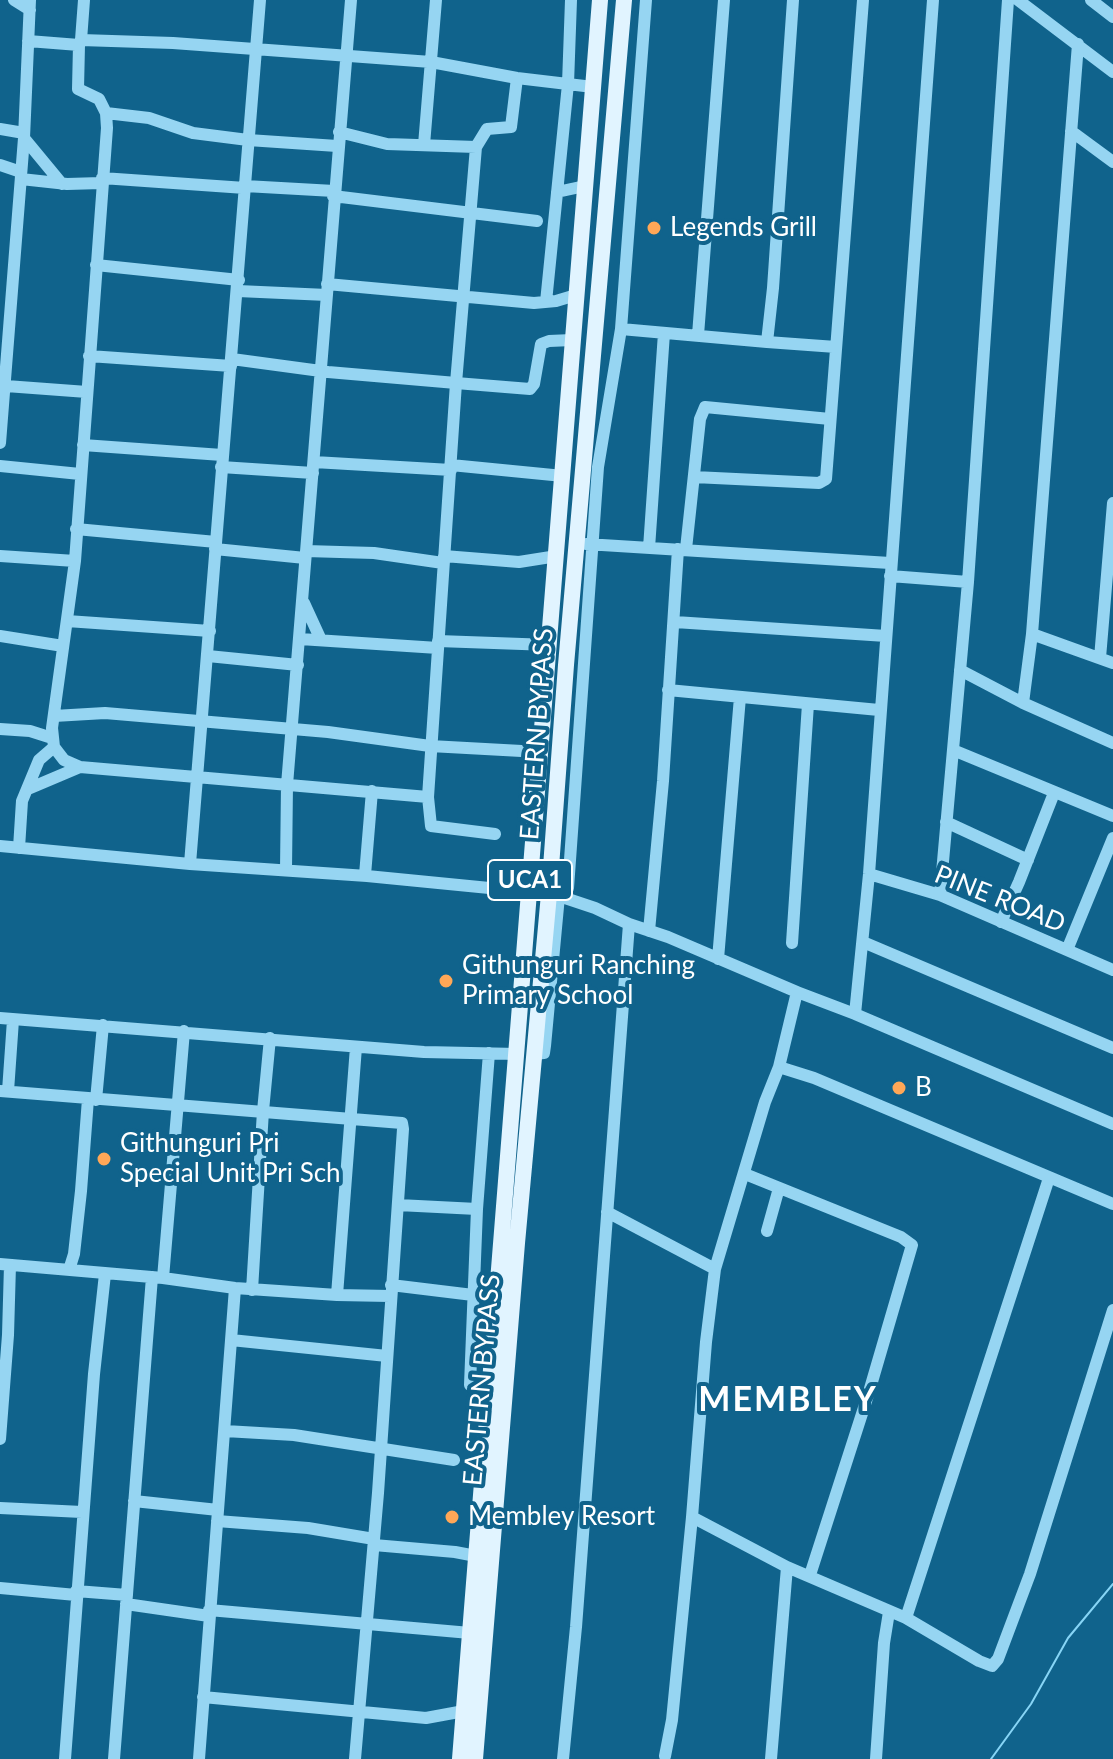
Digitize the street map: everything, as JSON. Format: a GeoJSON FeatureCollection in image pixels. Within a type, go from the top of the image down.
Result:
{"type":"FeatureCollection","features":[{"type":"Feature","properties":{"kind":"main road","name":"EASTERN BYPASS"},"geometry":{"type":"LineString","coordinates":[[475,1759],[525,1054],[525,947],[600,0]]}},
{"type":"Feature","properties":{"kind":"main road","name":"EASTERN BYPASS"},"geometry":{"type":"LineString","coordinates":[[460,1759],[498,1281],[525,1054],[554,895],[567,775],[624,0]]}},
{"type":"Feature","properties":{"kind":"main road"},"geometry":{"type":"LineString","coordinates":[[525,947],[544,949]]}},
{"type":"Feature","properties":{"kind":"street"},"geometry":{"type":"LineString","coordinates":[[0,443],[6,386],[4,350],[24,135],[30,5],[14,0]]}},
{"type":"Feature","properties":{"kind":"street"},"geometry":{"type":"LineString","coordinates":[[19,848],[20,810],[39,760],[53,742],[75,561],[106,113],[96,96],[78,89],[84,0]]}},
{"type":"Feature","properties":{"kind":"street"},"geometry":{"type":"LineString","coordinates":[[190,864],[204,723],[260,0]]}},
{"type":"Feature","properties":{"kind":"street"},"geometry":{"type":"LineString","coordinates":[[286,869],[287,785],[351,0]]}},
{"type":"Feature","properties":{"kind":"street"},"geometry":{"type":"LineString","coordinates":[[424,145],[436,0]]}},
{"type":"Feature","properties":{"kind":"street"},"geometry":{"type":"LineString","coordinates":[[546,302],[568,84],[571,0]]}},
{"type":"Feature","properties":{"kind":"street"},"geometry":{"type":"LineString","coordinates":[[646,0],[621,329],[585,544],[682,549],[890,569],[968,582]]}},
{"type":"Feature","properties":{"kind":"street"},"geometry":{"type":"LineString","coordinates":[[698,335],[724,0]]}},
{"type":"Feature","properties":{"kind":"street"},"geometry":{"type":"LineString","coordinates":[[767,342],[793,0]]}},
{"type":"Feature","properties":{"kind":"street"},"geometry":{"type":"LineString","coordinates":[[694,477],[822,483],[828,474],[863,0]]}},
{"type":"Feature","properties":{"kind":"street"},"geometry":{"type":"LineString","coordinates":[[855,1014],[869,874],[933,0]]}},
{"type":"Feature","properties":{"kind":"street"},"geometry":{"type":"LineString","coordinates":[[940,895],[968,582],[1008,0]]}},
{"type":"Feature","properties":{"kind":"street"},"geometry":{"type":"LineString","coordinates":[[1018,0],[1113,72]]}},
{"type":"Feature","properties":{"kind":"street"},"geometry":{"type":"LineString","coordinates":[[1091,0],[1113,17]]}},
{"type":"Feature","properties":{"kind":"street"},"geometry":{"type":"LineString","coordinates":[[28,41],[173,43],[431,62],[517,78],[593,87]]}},
{"type":"Feature","properties":{"kind":"street"},"geometry":{"type":"LineString","coordinates":[[1023,703],[1032,634],[1078,44]]}},
{"type":"Feature","properties":{"kind":"street"},"geometry":{"type":"LineString","coordinates":[[495,834],[431,826],[428,797],[461,298],[476,147],[487,129],[511,127],[517,78]]}},
{"type":"Feature","properties":{"kind":"street"},"geometry":{"type":"LineString","coordinates":[[106,113],[157,120],[193,133],[248,140],[338,139],[476,147]]}},
{"type":"Feature","properties":{"kind":"street"},"geometry":{"type":"LineString","coordinates":[[0,129],[24,135],[62,184]]}},
{"type":"Feature","properties":{"kind":"street"},"geometry":{"type":"LineString","coordinates":[[1071,131],[1113,162]]}},
{"type":"Feature","properties":{"kind":"street"},"geometry":{"type":"LineString","coordinates":[[0,165],[21,176],[62,184],[102,181],[245,187],[333,194],[537,221]]}},
{"type":"Feature","properties":{"kind":"street"},"geometry":{"type":"LineString","coordinates":[[557,192],[585,186]]}},
{"type":"Feature","properties":{"kind":"street"},"geometry":{"type":"LineString","coordinates":[[607,202],[632,205]]}},
{"type":"Feature","properties":{"kind":"street"},"geometry":{"type":"LineString","coordinates":[[556,211],[563,218],[583,217]]}},
{"type":"Feature","properties":{"kind":"street"},"geometry":{"type":"LineString","coordinates":[[96,265],[238,285],[546,302],[576,295]]}},
{"type":"Feature","properties":{"kind":"street"},"geometry":{"type":"LineString","coordinates":[[621,329],[836,347]]}},
{"type":"Feature","properties":{"kind":"street"},"geometry":{"type":"LineString","coordinates":[[649,548],[664,333]]}},
{"type":"Feature","properties":{"kind":"street"},"geometry":{"type":"LineString","coordinates":[[89,356],[231,363],[530,389],[534,384],[541,344],[572,340]]}},
{"type":"Feature","properties":{"kind":"street"},"geometry":{"type":"LineString","coordinates":[[6,386],[87,392]]}},
{"type":"Feature","properties":{"kind":"street"},"geometry":{"type":"LineString","coordinates":[[649,931],[682,549],[700,419],[705,407],[830,419]]}},
{"type":"Feature","properties":{"kind":"street"},"geometry":{"type":"LineString","coordinates":[[83,445],[313,468],[451,467],[563,476]]}},
{"type":"Feature","properties":{"kind":"street"},"geometry":{"type":"LineString","coordinates":[[0,466],[80,474]]}},
{"type":"Feature","properties":{"kind":"street"},"geometry":{"type":"LineString","coordinates":[[1100,658],[1113,503]]}},
{"type":"Feature","properties":{"kind":"street"},"geometry":{"type":"LineString","coordinates":[[76,529],[305,554],[374,553],[519,562],[557,556]]}},
{"type":"Feature","properties":{"kind":"street"},"geometry":{"type":"LineString","coordinates":[[0,556],[75,561]]}},
{"type":"Feature","properties":{"kind":"street"},"geometry":{"type":"LineString","coordinates":[[302,599],[321,640]]}},
{"type":"Feature","properties":{"kind":"street"},"geometry":{"type":"LineString","coordinates":[[67,621],[210,631]]}},
{"type":"Feature","properties":{"kind":"street"},"geometry":{"type":"LineString","coordinates":[[675,622],[886,636]]}},
{"type":"Feature","properties":{"kind":"street"},"geometry":{"type":"LineString","coordinates":[[1032,634],[1113,663]]}},
{"type":"Feature","properties":{"kind":"street"},"geometry":{"type":"LineString","coordinates":[[0,636],[63,646]]}},
{"type":"Feature","properties":{"kind":"street"},"geometry":{"type":"LineString","coordinates":[[300,639],[550,645]]}},
{"type":"Feature","properties":{"kind":"street"},"geometry":{"type":"LineString","coordinates":[[208,656],[298,665]]}},
{"type":"Feature","properties":{"kind":"street"},"geometry":{"type":"LineString","coordinates":[[960,670],[1023,703],[1113,743]]}},
{"type":"Feature","properties":{"kind":"street"},"geometry":{"type":"LineString","coordinates":[[668,690],[879,710]]}},
{"type":"Feature","properties":{"kind":"street"},"geometry":{"type":"LineString","coordinates":[[718,959],[740,697]]}},
{"type":"Feature","properties":{"kind":"street"},"geometry":{"type":"LineString","coordinates":[[792,943],[793,892],[808,704]]}},
{"type":"Feature","properties":{"kind":"street"},"geometry":{"type":"LineString","coordinates":[[54,716],[105,713],[293,729],[430,746],[540,752]]}},
{"type":"Feature","properties":{"kind":"street"},"geometry":{"type":"LineString","coordinates":[[0,729],[30,731],[53,742],[64,760],[80,767],[428,797]]}},
{"type":"Feature","properties":{"kind":"street"},"geometry":{"type":"LineString","coordinates":[[953,750],[1113,816]]}},
{"type":"Feature","properties":{"kind":"street"},"geometry":{"type":"LineString","coordinates":[[28,789],[80,767]]}},
{"type":"Feature","properties":{"kind":"street"},"geometry":{"type":"LineString","coordinates":[[365,875],[372,791]]}},
{"type":"Feature","properties":{"kind":"street"},"geometry":{"type":"LineString","coordinates":[[1001,922],[1054,793]]}},
{"type":"Feature","properties":{"kind":"street"},"geometry":{"type":"LineString","coordinates":[[946,822],[1028,860]]}},
{"type":"Feature","properties":{"kind":"street"},"geometry":{"type":"LineString","coordinates":[[1067,950],[1113,838]]}},
{"type":"Feature","properties":{"kind":"street"},"geometry":{"type":"LineString","coordinates":[[0,846],[190,864],[365,875],[530,892]]}},
{"type":"Feature","properties":{"kind":"street","name":"PINE ROAD"},"geometry":{"type":"LineString","coordinates":[[869,874],[940,895],[1113,970]]}},
{"type":"Feature","properties":{"kind":"street"},"geometry":{"type":"LineString","coordinates":[[355,1759],[381,1449],[402,1123],[4,1091],[6,1019],[356,1047],[544,1053],[554,895],[595,908],[855,1014],[1113,1124]]}},
{"type":"Feature","properties":{"kind":"street"},"geometry":{"type":"LineString","coordinates":[[563,1759],[576,1627],[629,924]]}},
{"type":"Feature","properties":{"kind":"street"},"geometry":{"type":"LineString","coordinates":[[863,942],[1113,1048]]}},
{"type":"Feature","properties":{"kind":"street"},"geometry":{"type":"LineString","coordinates":[[665,1756],[672,1720],[715,1269],[765,1102],[779,1067],[797,992]]}},
{"type":"Feature","properties":{"kind":"street"},"geometry":{"type":"LineString","coordinates":[[69,1270],[74,1254],[103,1025]]}},
{"type":"Feature","properties":{"kind":"street"},"geometry":{"type":"LineString","coordinates":[[114,1759],[134,1501],[179,1104],[184,1031]]}},
{"type":"Feature","properties":{"kind":"street"},"geometry":{"type":"LineString","coordinates":[[252,1290],[270,1038]]}},
{"type":"Feature","properties":{"kind":"street"},"geometry":{"type":"LineString","coordinates":[[337,1295],[356,1047]]}},
{"type":"Feature","properties":{"kind":"street"},"geometry":{"type":"LineString","coordinates":[[489,1053],[477,1209],[470,1385],[490,1386]]}},
{"type":"Feature","properties":{"kind":"street"},"geometry":{"type":"LineString","coordinates":[[779,1067],[814,1078],[1113,1204]]}},
{"type":"Feature","properties":{"kind":"street"},"geometry":{"type":"LineString","coordinates":[[745,1174],[901,1237],[912,1245],[810,1575]]}},
{"type":"Feature","properties":{"kind":"street"},"geometry":{"type":"LineString","coordinates":[[906,1618],[1049,1178]]}},
{"type":"Feature","properties":{"kind":"street"},"geometry":{"type":"LineString","coordinates":[[767,1231],[779,1188]]}},
{"type":"Feature","properties":{"kind":"street"},"geometry":{"type":"LineString","coordinates":[[398,1205],[477,1209]]}},
{"type":"Feature","properties":{"kind":"street"},"geometry":{"type":"LineString","coordinates":[[607,1212],[715,1269]]}},
{"type":"Feature","properties":{"kind":"street"},"geometry":{"type":"LineString","coordinates":[[0,1439],[8,1335],[5,1265],[252,1290],[337,1295],[391,1291],[473,1295]]}},
{"type":"Feature","properties":{"kind":"street"},"geometry":{"type":"LineString","coordinates":[[65,1759],[82,1512],[105,1274]]}},
{"type":"Feature","properties":{"kind":"street"},"geometry":{"type":"LineString","coordinates":[[474,1280],[498,1281]]}},
{"type":"Feature","properties":{"kind":"street"},"geometry":{"type":"LineString","coordinates":[[199,1759],[235,1288]]}},
{"type":"Feature","properties":{"kind":"street"},"geometry":{"type":"LineString","coordinates":[[692,1517],[787,1567],[906,1618],[992,1666],[998,1659],[1030,1574],[1113,1310]]}},
{"type":"Feature","properties":{"kind":"street"},"geometry":{"type":"LineString","coordinates":[[231,1340],[387,1356]]}},
{"type":"Feature","properties":{"kind":"street"},"geometry":{"type":"LineString","coordinates":[[225,1431],[294,1435],[454,1460]]}},
{"type":"Feature","properties":{"kind":"street"},"geometry":{"type":"LineString","coordinates":[[134,1501],[476,1556]]}},
{"type":"Feature","properties":{"kind":"street"},"geometry":{"type":"LineString","coordinates":[[0,1508],[82,1512]]}},
{"type":"Feature","properties":{"kind":"street"},"geometry":{"type":"LineString","coordinates":[[771,1759],[787,1567]]}},
{"type":"Feature","properties":{"kind":"street"},"geometry":{"type":"LineString","coordinates":[[0,1588],[76,1593],[209,1613],[470,1633]]}},
{"type":"Feature","properties":{"kind":"street"},"geometry":{"type":"LineString","coordinates":[[876,1759],[889,1612]]}},
{"type":"Feature","properties":{"kind":"street"},"geometry":{"type":"LineString","coordinates":[[203,1697],[426,1718],[464,1711]]}},
{"type":"Feature","properties":{"kind":"waterway"},"geometry":{"type":"LineString","coordinates":[[991,1759],[1031,1704],[1068,1638],[1113,1584]]}},
{"type":"Feature","properties":{"kind":"place","name":"Legends Grill"},"geometry":{"type":"Point","coordinates":[654,228]}},
{"type":"Feature","properties":{"kind":"place","name":"Githunguri Ranching Primary School"},"geometry":{"type":"Point","coordinates":[446,981]}},
{"type":"Feature","properties":{"kind":"place","name":"B"},"geometry":{"type":"Point","coordinates":[899,1088]}},
{"type":"Feature","properties":{"kind":"place","name":"Githunguri Pri Special Unit Pri Sch"},"geometry":{"type":"Point","coordinates":[104,1159]}},
{"type":"Feature","properties":{"kind":"place","name":"Membley Resort"},"geometry":{"type":"Point","coordinates":[452,1517]}},
{"type":"Feature","properties":{"kind":"district","name":"MEMBLEY"},"geometry":{"type":"Point","coordinates":[788,1400]}}]}
